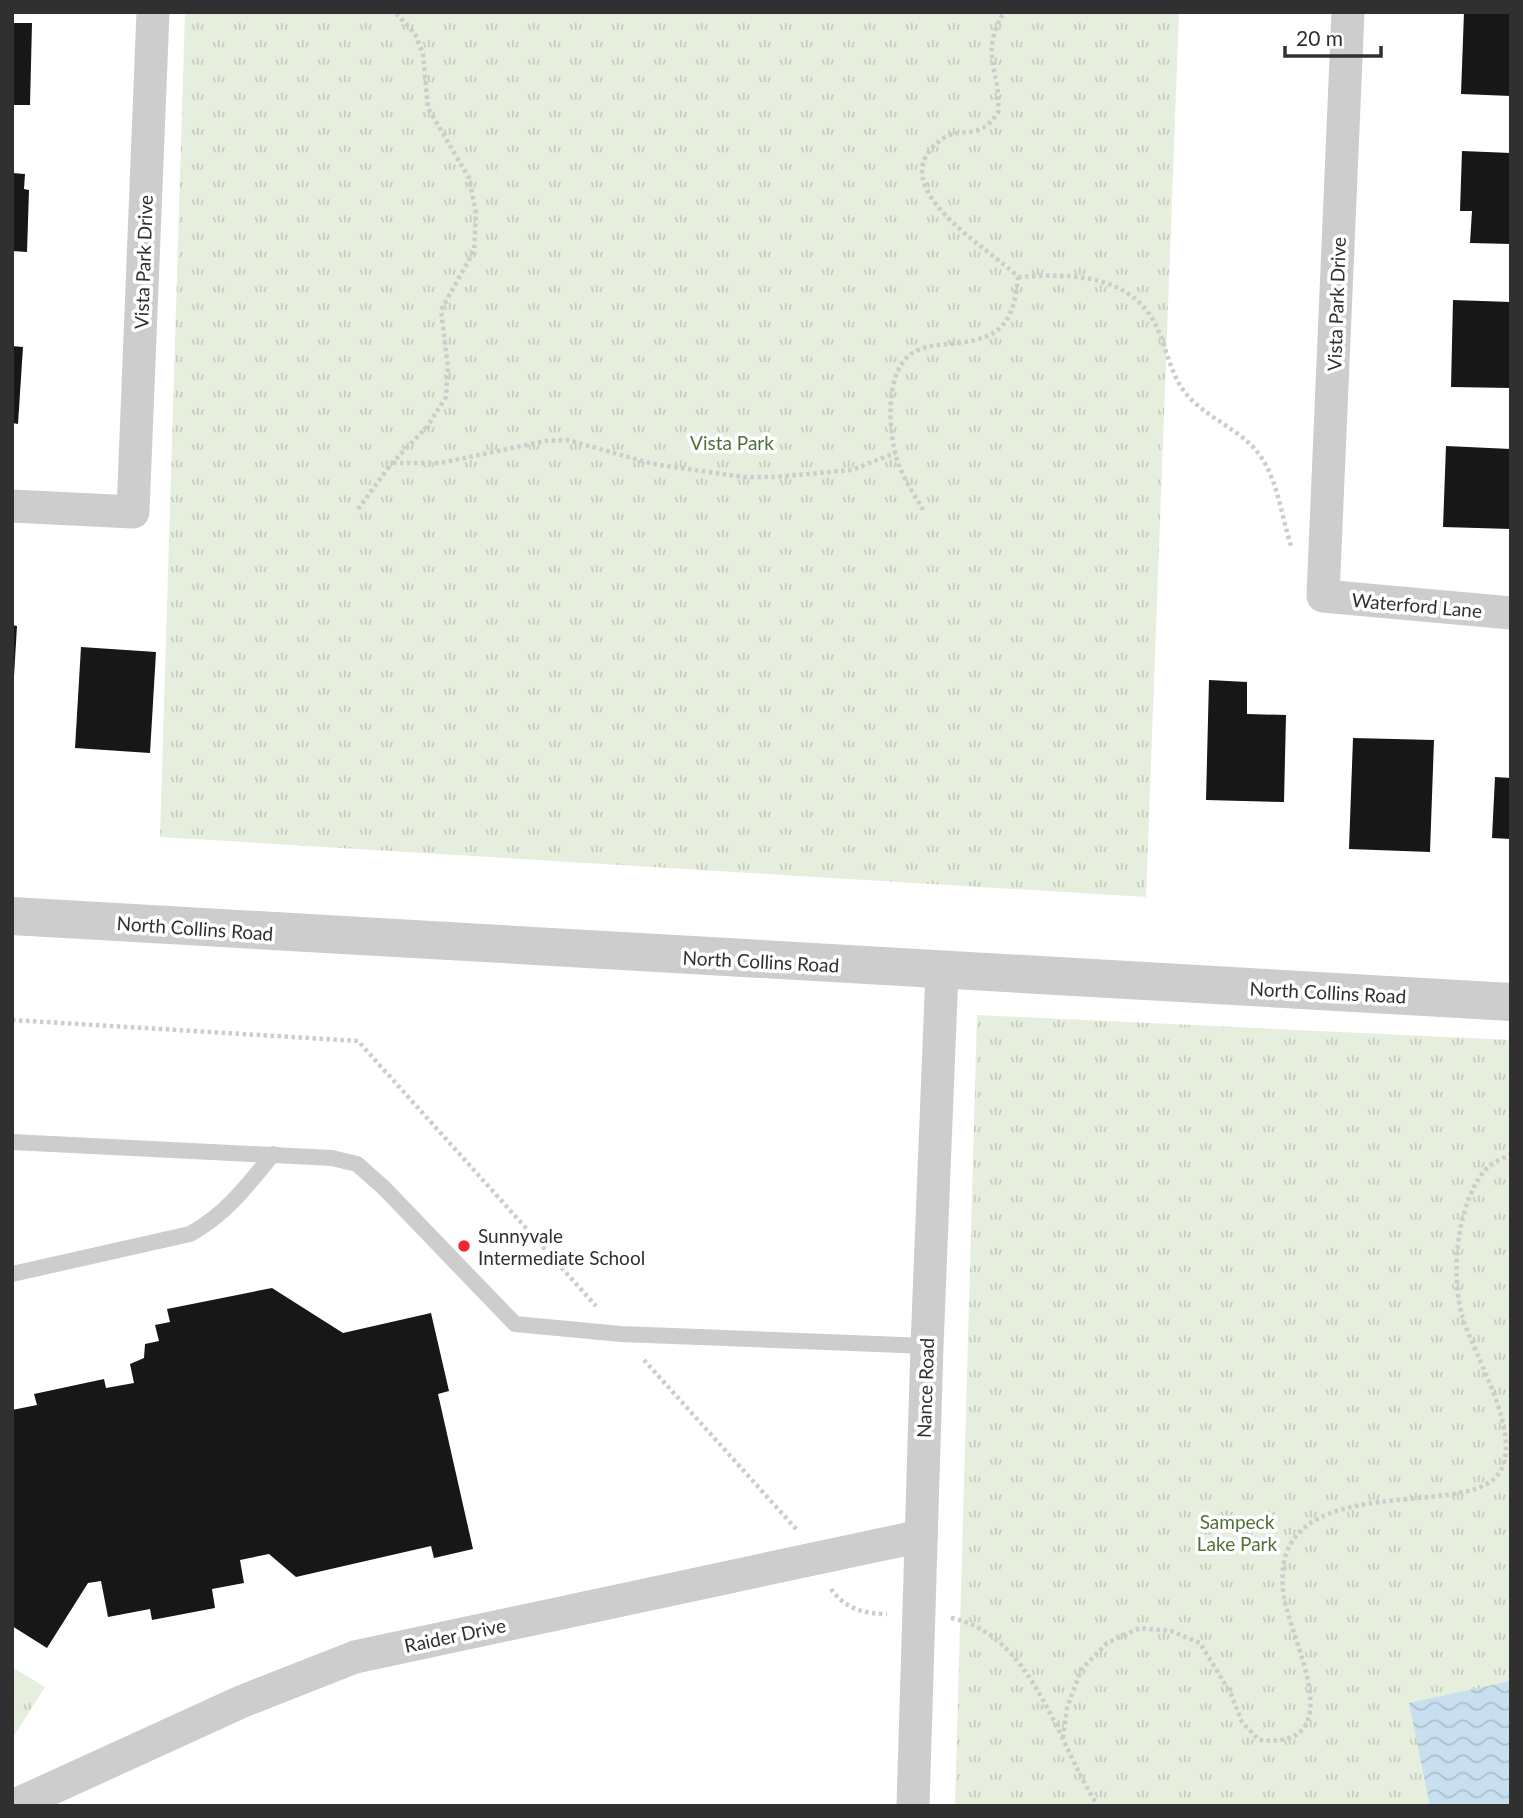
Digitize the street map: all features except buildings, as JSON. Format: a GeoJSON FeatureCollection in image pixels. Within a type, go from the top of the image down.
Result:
{"type":"FeatureCollection","features":[{"type":"Feature","properties":{"kind":"street","name":"Vista Park Drive"},"geometry":{"type":"LineString","coordinates":[[12,506],[133,512],[153,12]]}},
{"type":"Feature","properties":{"kind":"street","name":"Vista Park Drive"},"geometry":{"type":"LineString","coordinates":[[1323,596],[1348,12]]}},
{"type":"Feature","properties":{"kind":"street","name":"Waterford Lane"},"geometry":{"type":"LineString","coordinates":[[1323,596],[1511,613]]}},
{"type":"Feature","properties":{"kind":"street","name":"North Collins Road"},"geometry":{"type":"LineString","coordinates":[[12,916],[1511,1002]]}},
{"type":"Feature","properties":{"kind":"street","name":"Nance Road"},"geometry":{"type":"LineString","coordinates":[[914,1806],[926,1346],[942,971]]}},
{"type":"Feature","properties":{"kind":"street","name":"Raider Drive"},"geometry":{"type":"LineString","coordinates":[[13,1806],[243,1701],[355,1657],[921,1536]]}},
{"type":"Feature","properties":{"kind":"lane"},"geometry":{"type":"LineString","coordinates":[[12,1142],[273,1154],[332,1158],[357,1164],[384,1188],[515,1324],[621,1334],[926,1346]]}},
{"type":"Feature","properties":{"kind":"lane"},"geometry":{"type":"LineString","coordinates":[[12,1274],[166,1242],[190,1234],[212,1222],[233,1204],[273,1154]]}},
{"type":"Feature","properties":{"kind":"path"},"geometry":{"type":"LineString","coordinates":[[359,509],[392,463],[427,427],[446,397],[448,368],[441,310],[474,251],[476,213],[469,178],[428,108],[423,54],[415,34],[395,12]]}},
{"type":"Feature","properties":{"kind":"path"},"geometry":{"type":"LineString","coordinates":[[1004,12],[994,30],[990,52],[1000,97],[998,113],[979,132],[945,137],[933,147],[925,164],[924,187],[939,210],[957,228],[1004,263],[1018,277],[1069,276],[1104,283],[1129,291],[1147,308],[1184,391],[1252,445],[1273,478],[1292,550]]}},
{"type":"Feature","properties":{"kind":"path"},"geometry":{"type":"LineString","coordinates":[[923,510],[898,464],[895,453],[891,410],[893,378],[898,364],[915,351],[981,339],[994,333],[1006,323],[1013,311],[1018,277]]}},
{"type":"Feature","properties":{"kind":"path"},"geometry":{"type":"LineString","coordinates":[[392,463],[441,463],[545,441],[568,440],[653,464],[743,477],[775,477],[852,470],[895,453]]}},
{"type":"Feature","properties":{"kind":"path"},"geometry":{"type":"LineString","coordinates":[[1063,1738],[1067,1708],[1081,1670],[1107,1643],[1140,1628],[1171,1631],[1200,1643],[1231,1694],[1242,1722],[1259,1740],[1277,1742],[1296,1735],[1308,1721],[1312,1699],[1284,1598],[1282,1578],[1289,1548],[1300,1530],[1320,1517],[1345,1508],[1464,1490],[1489,1483],[1501,1470],[1506,1450],[1503,1424],[1462,1316],[1459,1272],[1461,1219],[1472,1192],[1489,1166],[1511,1154]]}},
{"type":"Feature","properties":{"kind":"green space","name":"Vista Park"},"geometry":{"type":"Polygon","coordinates":[[[185,12],[1179,12],[1146,897],[160,837],[185,12]]]}},
{"type":"Feature","properties":{"kind":"green space","name":"Sampeck Lake Park"},"geometry":{"type":"Polygon","coordinates":[[[977,1015],[1511,1040],[1511,1806],[955,1806],[977,1015]]]}},
{"type":"Feature","properties":{"kind":"green space"},"geometry":{"type":"Polygon","coordinates":[[[12,1667],[45,1687],[12,1739],[12,1667]]]}},
{"type":"Feature","properties":{"kind":"water"},"geometry":{"type":"Polygon","coordinates":[[[1511,1681],[1511,1806],[1430,1806],[1409,1703],[1511,1681]]]}},
{"type":"Feature","properties":{"kind":"place","name":"Sunnyvale Intermediate School"},"geometry":{"type":"Point","coordinates":[464,1246]}}]}
